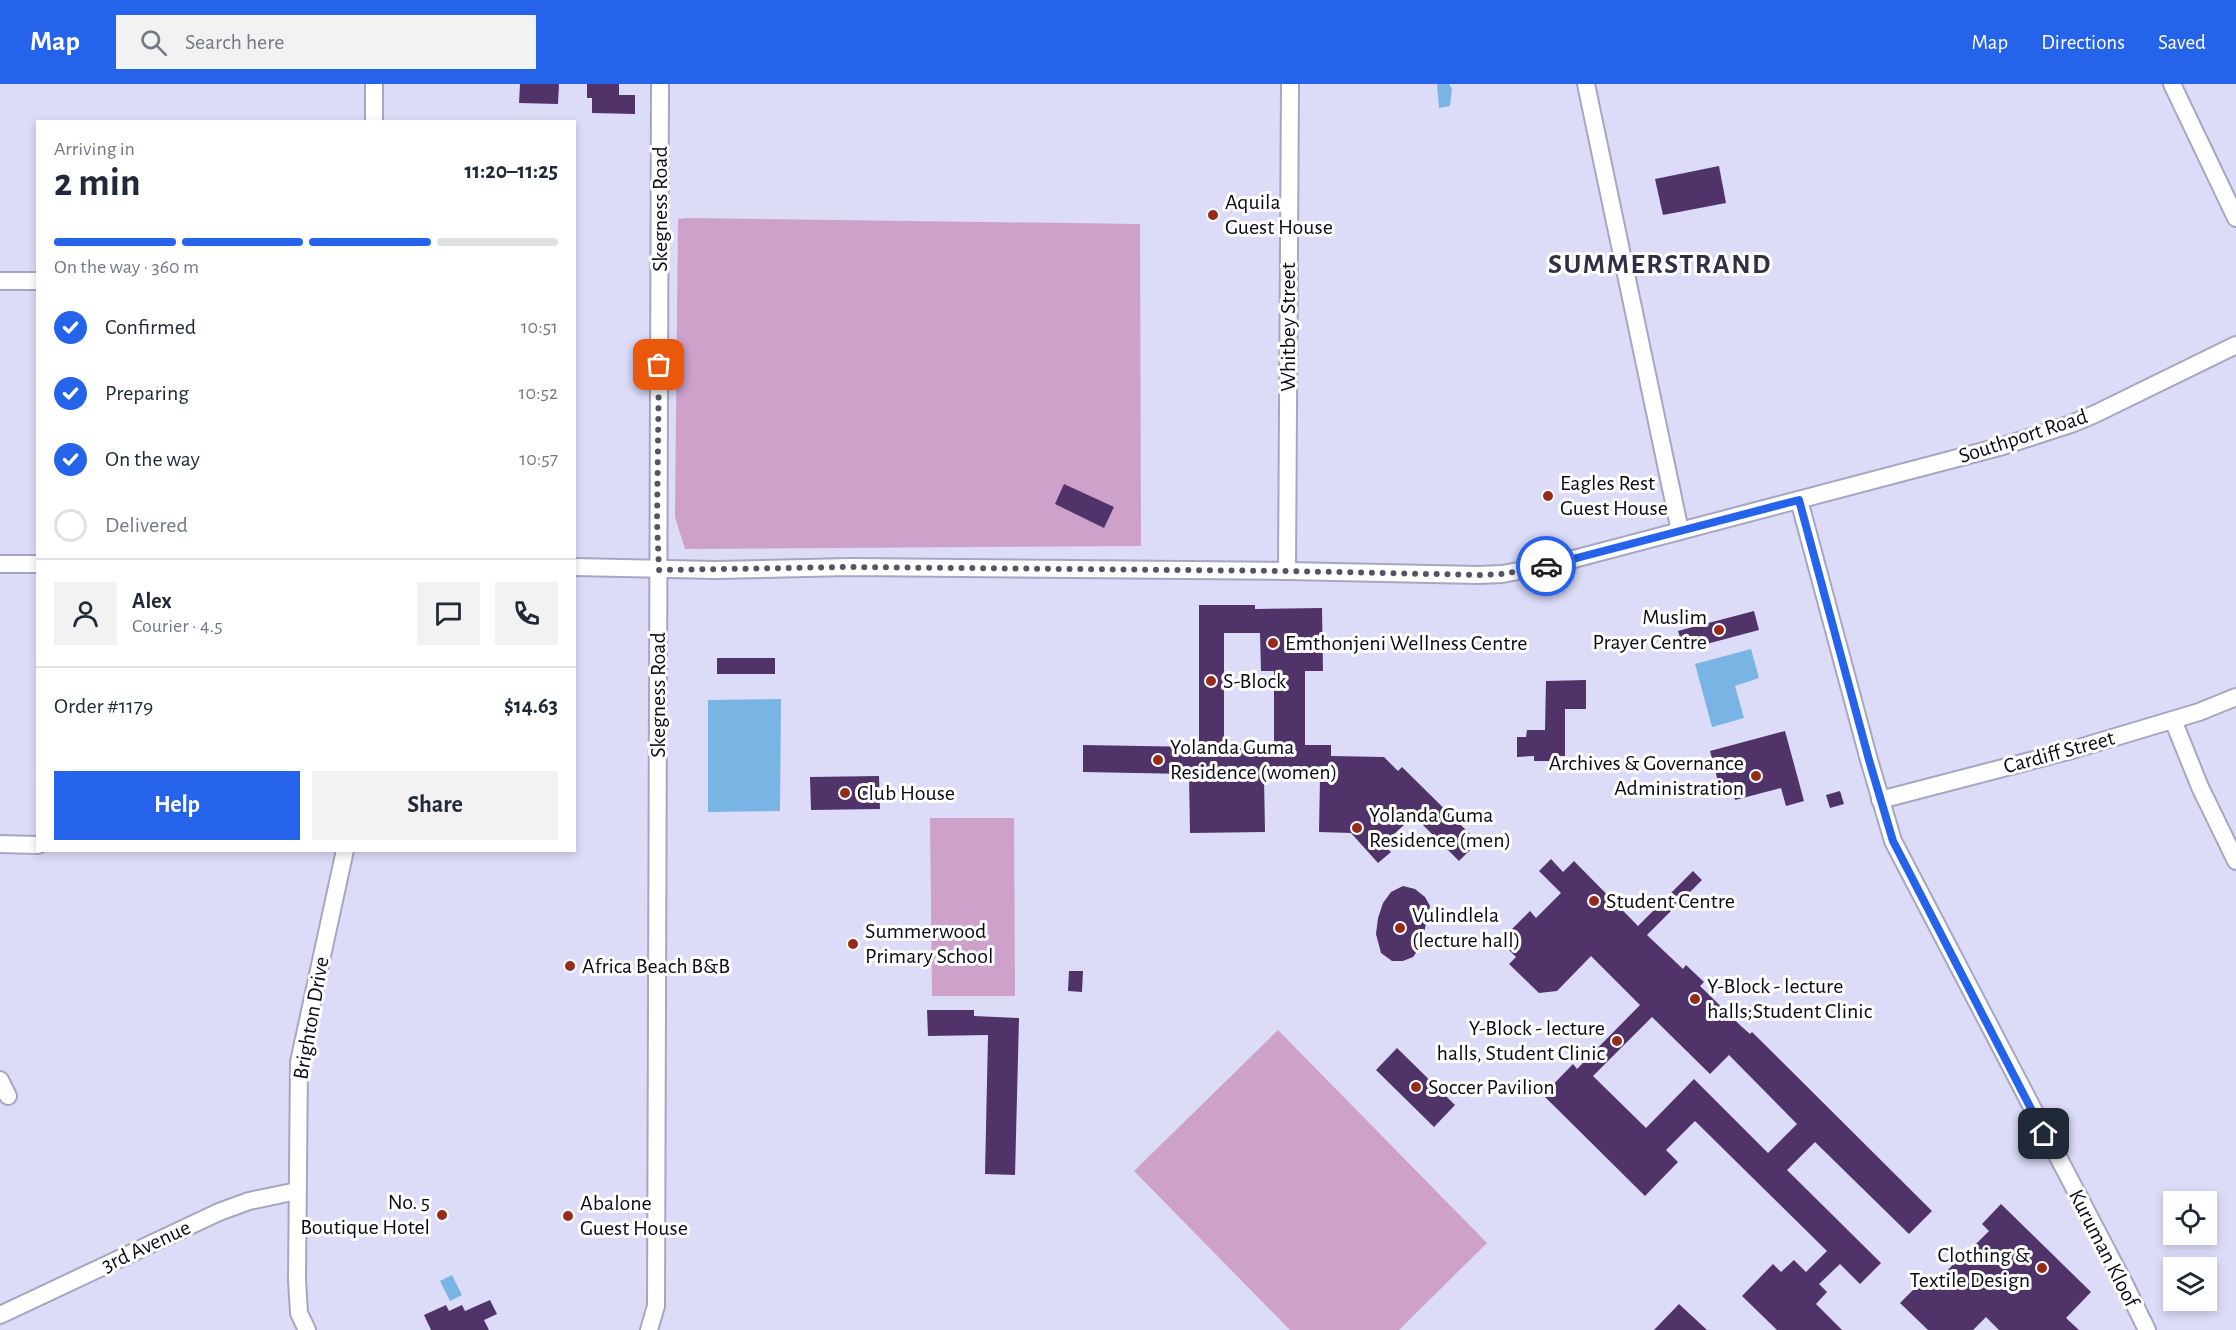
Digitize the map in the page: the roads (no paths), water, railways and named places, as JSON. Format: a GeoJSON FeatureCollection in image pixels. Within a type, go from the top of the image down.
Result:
{"type":"FeatureCollection","features":[{"type":"Feature","properties":{"kind":"street"},"geometry":{"type":"LineString","coordinates":[[374,84],[374,120]]}},
{"type":"Feature","properties":{"kind":"street","name":"Skegness Road"},"geometry":{"type":"LineString","coordinates":[[649,1330],[656,1306],[660,84]]}},
{"type":"Feature","properties":{"kind":"street","name":"Whitbey Street"},"geometry":{"type":"LineString","coordinates":[[1287,571],[1290,84]]}},
{"type":"Feature","properties":{"kind":"street"},"geometry":{"type":"LineString","coordinates":[[1586,84],[1680,531]]}},
{"type":"Feature","properties":{"kind":"street"},"geometry":{"type":"LineString","coordinates":[[2172,84],[2236,218]]}},
{"type":"Feature","properties":{"kind":"street"},"geometry":{"type":"LineString","coordinates":[[0,281],[36,281]]}},
{"type":"Feature","properties":{"kind":"street","name":"Southport Road"},"geometry":{"type":"LineString","coordinates":[[576,567],[659,570],[850,567],[1287,571],[1400,575],[1502,574],[1551,565],[2003,446],[2071,424],[2236,345]]}},
{"type":"Feature","properties":{"kind":"street","name":"Kuruman Kloof"},"geometry":{"type":"LineString","coordinates":[[1799,500],[1886,822],[1897,850],[2125,1285],[2146,1330]]}},
{"type":"Feature","properties":{"kind":"street"},"geometry":{"type":"LineString","coordinates":[[0,564],[36,564]]}},
{"type":"Feature","properties":{"kind":"street","name":"Cardiff Street"},"geometry":{"type":"LineString","coordinates":[[1880,800],[2072,750],[2199,712],[2236,697]]}},
{"type":"Feature","properties":{"kind":"street"},"geometry":{"type":"LineString","coordinates":[[2173,720],[2200,787],[2236,861]]}},
{"type":"Feature","properties":{"kind":"street"},"geometry":{"type":"LineString","coordinates":[[0,844],[36,845]]}},
{"type":"Feature","properties":{"kind":"street","name":"Brighton Drive"},"geometry":{"type":"LineString","coordinates":[[307,1330],[299,1313],[297,1191],[299,1062],[345,852]]}},
{"type":"Feature","properties":{"kind":"street"},"geometry":{"type":"LineString","coordinates":[[0,1080],[8,1096]]}},
{"type":"Feature","properties":{"kind":"street","name":"3rd Avenue"},"geometry":{"type":"LineString","coordinates":[[0,1315],[219,1212],[249,1201],[297,1191]]}},
{"type":"Feature","properties":{"kind":"street","name":"Skegness Road"},"geometry":{"type":"LineString","coordinates":[[656,1306],[664,1330]]}},
{"type":"Feature","properties":{"kind":"water"},"geometry":{"type":"Polygon","coordinates":[[[1437,84],[1449,84],[1452,89],[1450,106],[1439,108],[1437,84]]]}},
{"type":"Feature","properties":{"kind":"water"},"geometry":{"type":"Polygon","coordinates":[[[1751,649],[1759,678],[1735,686],[1744,718],[1712,727],[1695,664],[1751,649]]]}},
{"type":"Feature","properties":{"kind":"water"},"geometry":{"type":"Polygon","coordinates":[[[781,699],[780,811],[708,812],[708,700],[781,699]]]}},
{"type":"Feature","properties":{"kind":"water"},"geometry":{"type":"Polygon","coordinates":[[[452,1275],[462,1295],[450,1301],[440,1281],[452,1275]]]}},
{"type":"Feature","properties":{"kind":"place","name":"Aquila Guest House"},"geometry":{"type":"Point","coordinates":[1213,215]}},
{"type":"Feature","properties":{"kind":"place","name":"Eagles Rest Guest House"},"geometry":{"type":"Point","coordinates":[1548,496]}},
{"type":"Feature","properties":{"kind":"place","name":"Muslim Prayer Centre"},"geometry":{"type":"Point","coordinates":[1719,630]}},
{"type":"Feature","properties":{"kind":"place","name":"Emthonjeni Wellness Centre"},"geometry":{"type":"Point","coordinates":[1273,643]}},
{"type":"Feature","properties":{"kind":"place","name":"S-Block"},"geometry":{"type":"Point","coordinates":[1211,681]}},
{"type":"Feature","properties":{"kind":"place","name":"Yolanda Guma Residence (women)"},"geometry":{"type":"Point","coordinates":[1158,760]}},
{"type":"Feature","properties":{"kind":"place","name":"Archives & Governance Administration"},"geometry":{"type":"Point","coordinates":[1756,776]}},
{"type":"Feature","properties":{"kind":"place","name":"Club House"},"geometry":{"type":"Point","coordinates":[845,793]}},
{"type":"Feature","properties":{"kind":"place","name":"Yolanda Guma Residence (men)"},"geometry":{"type":"Point","coordinates":[1357,828]}},
{"type":"Feature","properties":{"kind":"place","name":"Student Centre"},"geometry":{"type":"Point","coordinates":[1594,901]}},
{"type":"Feature","properties":{"kind":"place","name":"Vulindlela (lecture hall)"},"geometry":{"type":"Point","coordinates":[1400,928]}},
{"type":"Feature","properties":{"kind":"place","name":"Summerwood Primary School"},"geometry":{"type":"Point","coordinates":[853,944]}},
{"type":"Feature","properties":{"kind":"place","name":"Africa Beach B&B"},"geometry":{"type":"Point","coordinates":[570,966]}},
{"type":"Feature","properties":{"kind":"place","name":"Y-Block - lecture halls;Student Clinic"},"geometry":{"type":"Point","coordinates":[1695,999]}},
{"type":"Feature","properties":{"kind":"place","name":"Y-Block - lecture halls, Student Clinic"},"geometry":{"type":"Point","coordinates":[1617,1041]}},
{"type":"Feature","properties":{"kind":"place","name":"Soccer Pavilion"},"geometry":{"type":"Point","coordinates":[1416,1087]}},
{"type":"Feature","properties":{"kind":"place","name":"No. 5 Boutique Hotel"},"geometry":{"type":"Point","coordinates":[442,1215]}},
{"type":"Feature","properties":{"kind":"place","name":"Abalone Guest House"},"geometry":{"type":"Point","coordinates":[568,1216]}},
{"type":"Feature","properties":{"kind":"place","name":"Clothing & Textile Design"},"geometry":{"type":"Point","coordinates":[2042,1268]}},
{"type":"Feature","properties":{"kind":"district","name":"SUMMERSTRAND"},"geometry":{"type":"Point","coordinates":[1660,265]}}]}
